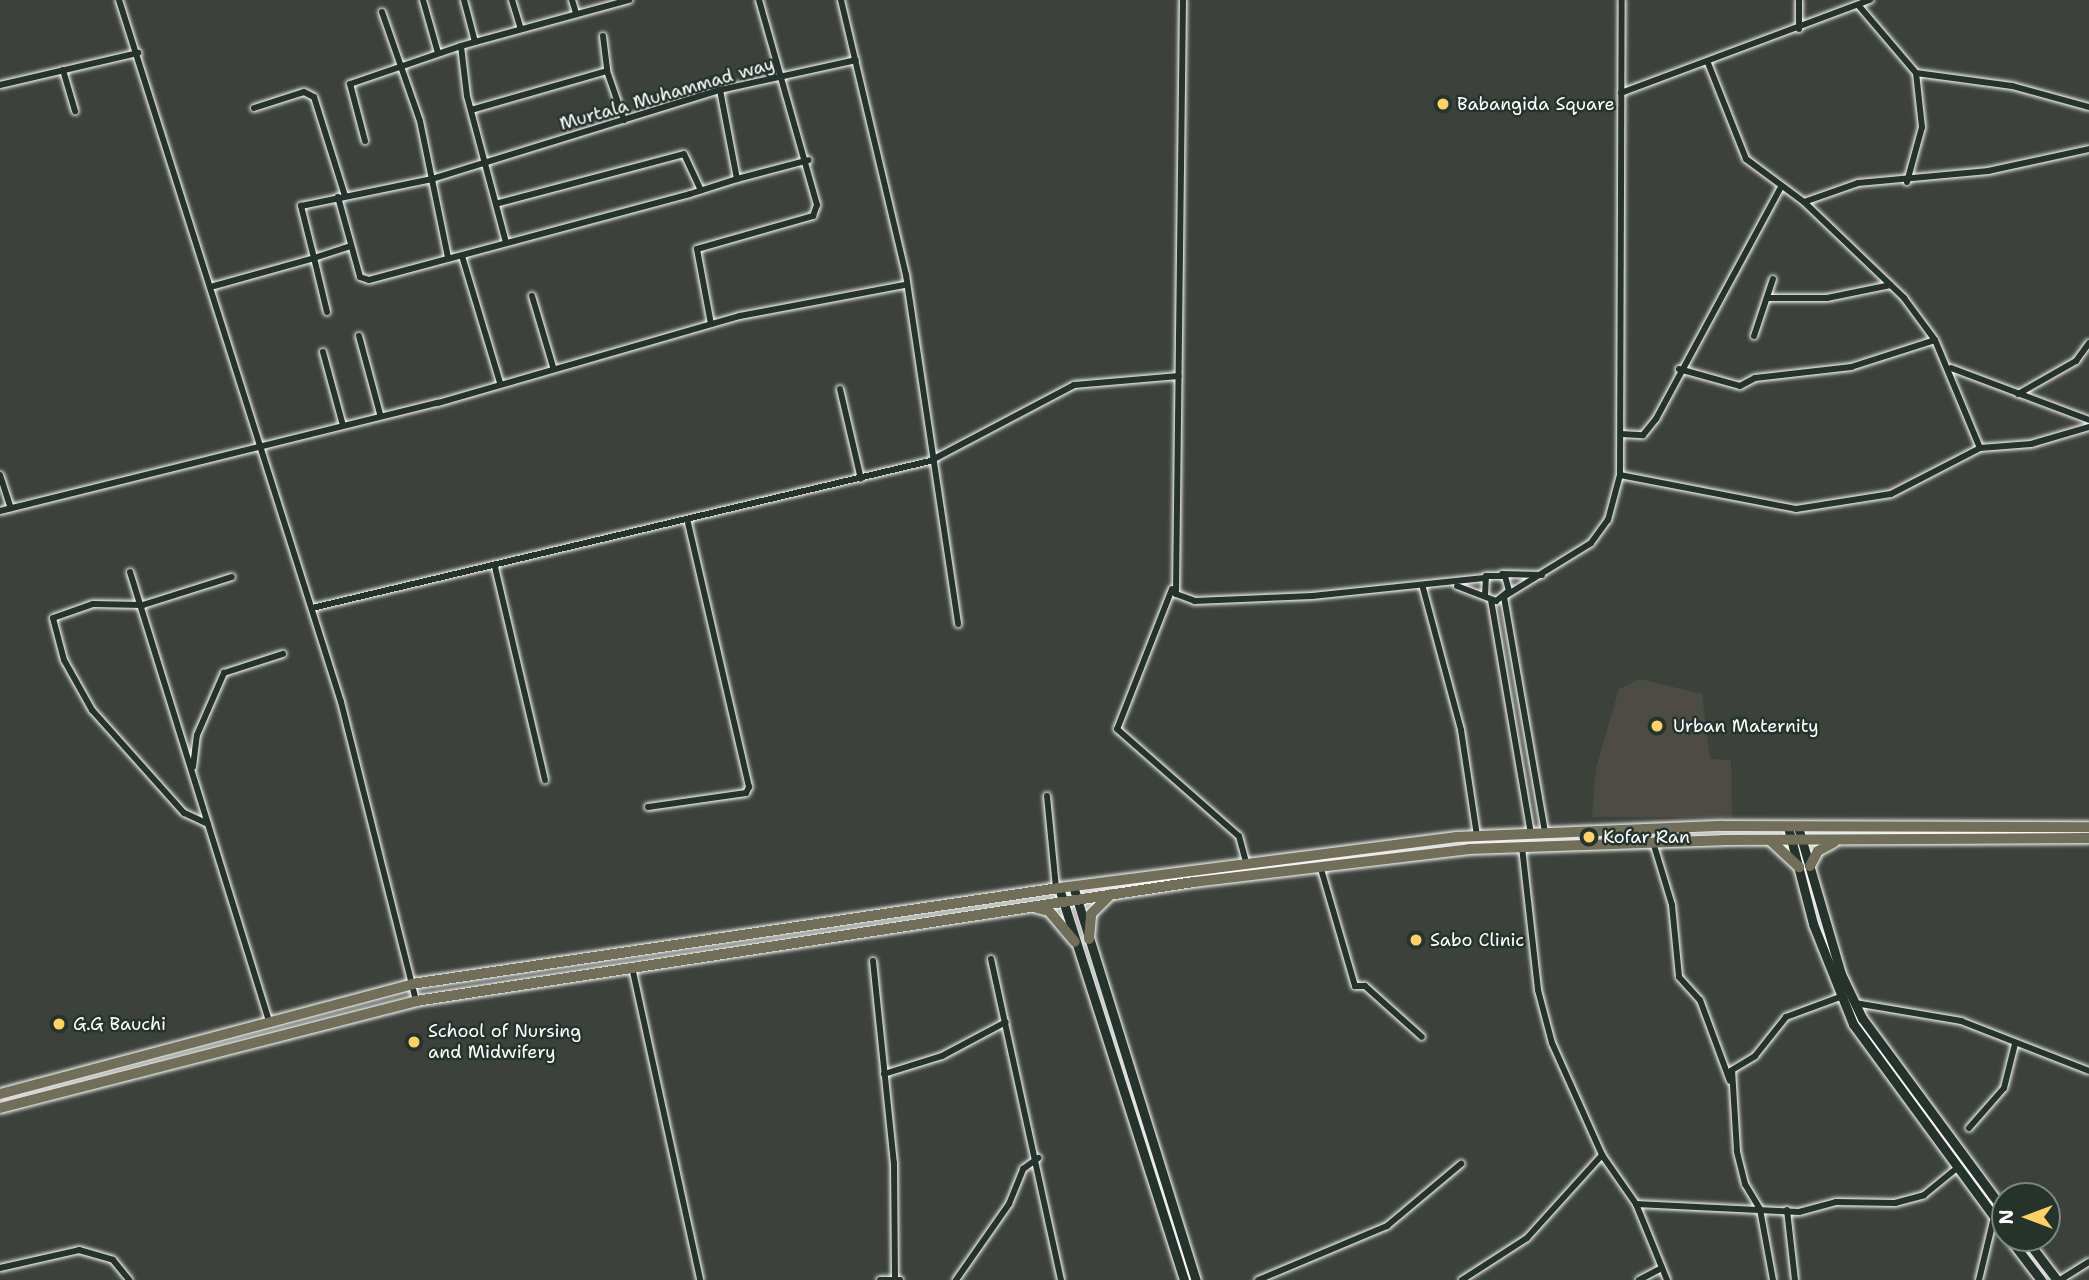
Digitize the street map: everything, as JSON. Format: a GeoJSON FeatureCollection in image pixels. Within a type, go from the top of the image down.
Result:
{"type":"FeatureCollection","features":[{"type":"Feature","properties":{"kind":"main road"},"geometry":{"type":"LineString","coordinates":[[0,1094],[412,984],[767,929],[1073,886],[1477,836],[1545,832],[1793,827],[2089,827]]}},
{"type":"Feature","properties":{"kind":"main road"},"geometry":{"type":"LineString","coordinates":[[0,1108],[416,1001],[632,964],[1112,894],[1521,847],[1770,840],[2089,838]]}},
{"type":"Feature","properties":{"kind":"main road"},"geometry":{"type":"LineString","coordinates":[[1770,840],[1805,866],[1818,851],[1837,840]]}},
{"type":"Feature","properties":{"kind":"main road"},"geometry":{"type":"LineString","coordinates":[[1088,939],[1091,914],[1112,894]]}},
{"type":"Feature","properties":{"kind":"main road"},"geometry":{"type":"LineString","coordinates":[[1031,906],[1049,911],[1075,942]]}},
{"type":"Feature","properties":{"kind":"main road"},"geometry":{"type":"LineString","coordinates":[[767,929],[769,943]]}},
{"type":"Feature","properties":{"kind":"street"},"geometry":{"type":"LineString","coordinates":[[119,0],[214,286],[312,608],[416,1001]]}},
{"type":"Feature","properties":{"kind":"street"},"geometry":{"type":"LineString","coordinates":[[423,0],[438,54]]}},
{"type":"Feature","properties":{"kind":"street"},"geometry":{"type":"LineString","coordinates":[[464,0],[475,42]]}},
{"type":"Feature","properties":{"kind":"street"},"geometry":{"type":"LineString","coordinates":[[512,0],[520,27]]}},
{"type":"Feature","properties":{"kind":"street"},"geometry":{"type":"LineString","coordinates":[[572,0],[576,13]]}},
{"type":"Feature","properties":{"kind":"street"},"geometry":{"type":"LineString","coordinates":[[365,141],[350,84],[401,64],[520,27],[629,0]]}},
{"type":"Feature","properties":{"kind":"street"},"geometry":{"type":"LineString","coordinates":[[711,324],[697,249],[813,216],[817,205],[809,160],[759,0]]}},
{"type":"Feature","properties":{"kind":"street"},"geometry":{"type":"LineString","coordinates":[[841,0],[904,285],[958,624]]}},
{"type":"Feature","properties":{"kind":"street"},"geometry":{"type":"LineString","coordinates":[[1183,0],[1179,376],[1171,601],[1117,729],[1239,836],[1247,865]]}},
{"type":"Feature","properties":{"kind":"street"},"geometry":{"type":"LineString","coordinates":[[1457,586],[1488,598],[1505,597],[1544,575],[1591,543],[1608,520],[1620,475],[1622,0]]}},
{"type":"Feature","properties":{"kind":"street"},"geometry":{"type":"LineString","coordinates":[[1798,0],[1799,29]]}},
{"type":"Feature","properties":{"kind":"street"},"geometry":{"type":"LineString","coordinates":[[1621,93],[1708,63],[1870,0]]}},
{"type":"Feature","properties":{"kind":"street"},"geometry":{"type":"LineString","coordinates":[[1859,6],[1916,73],[1922,127],[1907,181]]}},
{"type":"Feature","properties":{"kind":"street"},"geometry":{"type":"LineString","coordinates":[[382,12],[401,64],[432,179],[448,258]]}},
{"type":"Feature","properties":{"kind":"street"},"geometry":{"type":"LineString","coordinates":[[603,36],[607,71],[624,120]]}},
{"type":"Feature","properties":{"kind":"street"},"geometry":{"type":"LineString","coordinates":[[461,46],[471,110],[499,203],[506,243]]}},
{"type":"Feature","properties":{"kind":"street"},"geometry":{"type":"LineString","coordinates":[[0,85],[138,53]]}},
{"type":"Feature","properties":{"kind":"street","name":"Murtala Muhammad way"},"geometry":{"type":"LineString","coordinates":[[314,258],[300,208],[432,179],[720,90],[856,60]]}},
{"type":"Feature","properties":{"kind":"street"},"geometry":{"type":"LineString","coordinates":[[1708,63],[1746,159],[1804,202],[1891,285],[1934,340],[1951,368],[1980,448]]}},
{"type":"Feature","properties":{"kind":"street"},"geometry":{"type":"LineString","coordinates":[[63,70],[75,111]]}},
{"type":"Feature","properties":{"kind":"street"},"geometry":{"type":"LineString","coordinates":[[471,110],[607,71]]}},
{"type":"Feature","properties":{"kind":"street"},"geometry":{"type":"LineString","coordinates":[[1916,73],[2012,86],[2089,107]]}},
{"type":"Feature","properties":{"kind":"street"},"geometry":{"type":"LineString","coordinates":[[720,90],[737,179]]}},
{"type":"Feature","properties":{"kind":"street"},"geometry":{"type":"LineString","coordinates":[[254,108],[304,92],[314,97],[342,197],[351,246],[365,280],[462,256],[809,160]]}},
{"type":"Feature","properties":{"kind":"street"},"geometry":{"type":"LineString","coordinates":[[1804,202],[1858,183],[1907,181],[2089,149]]}},
{"type":"Feature","properties":{"kind":"street"},"geometry":{"type":"LineString","coordinates":[[499,203],[684,154],[701,190]]}},
{"type":"Feature","properties":{"kind":"street"},"geometry":{"type":"LineString","coordinates":[[1621,435],[1646,433],[1781,187]]}},
{"type":"Feature","properties":{"kind":"street"},"geometry":{"type":"LineString","coordinates":[[214,286],[351,246]]}},
{"type":"Feature","properties":{"kind":"street"},"geometry":{"type":"LineString","coordinates":[[462,256],[500,383]]}},
{"type":"Feature","properties":{"kind":"street"},"geometry":{"type":"LineString","coordinates":[[314,258],[327,313]]}},
{"type":"Feature","properties":{"kind":"street"},"geometry":{"type":"LineString","coordinates":[[1754,336],[1769,298],[1773,279]]}},
{"type":"Feature","properties":{"kind":"street"},"geometry":{"type":"LineString","coordinates":[[0,511],[500,383],[711,324],[904,285]]}},
{"type":"Feature","properties":{"kind":"street"},"geometry":{"type":"LineString","coordinates":[[1769,298],[1827,298],[1891,285]]}},
{"type":"Feature","properties":{"kind":"street"},"geometry":{"type":"LineString","coordinates":[[532,296],[553,367]]}},
{"type":"Feature","properties":{"kind":"street"},"geometry":{"type":"LineString","coordinates":[[359,336],[380,414]]}},
{"type":"Feature","properties":{"kind":"street"},"geometry":{"type":"LineString","coordinates":[[1679,369],[1740,386],[1755,378],[1852,367],[1934,340]]}},
{"type":"Feature","properties":{"kind":"street"},"geometry":{"type":"LineString","coordinates":[[2018,394],[2076,361],[2089,343]]}},
{"type":"Feature","properties":{"kind":"street"},"geometry":{"type":"LineString","coordinates":[[323,352],[342,422]]}},
{"type":"Feature","properties":{"kind":"street"},"geometry":{"type":"LineString","coordinates":[[1951,368],[2089,420]]}},
{"type":"Feature","properties":{"kind":"street"},"geometry":{"type":"LineString","coordinates":[[312,608],[688,523],[930,461],[1074,385],[1179,376]]}},
{"type":"Feature","properties":{"kind":"street"},"geometry":{"type":"LineString","coordinates":[[840,389],[861,479]]}},
{"type":"Feature","properties":{"kind":"street"},"geometry":{"type":"LineString","coordinates":[[1620,475],[1796,509],[1891,495],[1980,448],[2031,444],[2089,427]]}},
{"type":"Feature","properties":{"kind":"street"},"geometry":{"type":"LineString","coordinates":[[0,475],[11,508]]}},
{"type":"Feature","properties":{"kind":"street"},"geometry":{"type":"LineString","coordinates":[[648,807],[746,793],[749,787],[688,523]]}},
{"type":"Feature","properties":{"kind":"street"},"geometry":{"type":"LineString","coordinates":[[1174,566],[1175,594],[1195,601],[1457,586],[1502,575],[1544,575]]}},
{"type":"Feature","properties":{"kind":"street"},"geometry":{"type":"LineString","coordinates":[[495,567],[545,780]]}},
{"type":"Feature","properties":{"kind":"street"},"geometry":{"type":"LineString","coordinates":[[130,572],[144,605],[269,1021]]}},
{"type":"Feature","properties":{"kind":"street"},"geometry":{"type":"LineString","coordinates":[[1502,575],[1509,584],[1505,597],[1545,832]]}},
{"type":"Feature","properties":{"kind":"street"},"geometry":{"type":"LineString","coordinates":[[208,824],[184,813],[129,756],[75,682],[56,635],[53,618],[66,611],[144,605],[232,577]]}},
{"type":"Feature","properties":{"kind":"street"},"geometry":{"type":"LineString","coordinates":[[1484,578],[1531,833]]}},
{"type":"Feature","properties":{"kind":"street"},"geometry":{"type":"LineString","coordinates":[[1423,588],[1461,730],[1477,836]]}},
{"type":"Feature","properties":{"kind":"street"},"geometry":{"type":"LineString","coordinates":[[192,769],[197,735],[224,673],[283,654]]}},
{"type":"Feature","properties":{"kind":"street"},"geometry":{"type":"LineString","coordinates":[[1048,796],[1058,888],[1184,1280]]}},
{"type":"Feature","properties":{"kind":"street"},"geometry":{"type":"LineString","coordinates":[[1793,827],[1840,997],[1877,1063],[1991,1213]]}},
{"type":"Feature","properties":{"kind":"street"},"geometry":{"type":"LineString","coordinates":[[1653,842],[1672,905],[1679,977],[1700,1000],[1731,1086],[1745,1184],[1760,1209],[1773,1280]]}},
{"type":"Feature","properties":{"kind":"street"},"geometry":{"type":"LineString","coordinates":[[1521,847],[1538,990],[1552,1043],[1602,1155],[1636,1204],[1667,1280]]}},
{"type":"Feature","properties":{"kind":"street"},"geometry":{"type":"LineString","coordinates":[[1805,866],[1855,1003],[1889,1060],[1991,1194]]}},
{"type":"Feature","properties":{"kind":"street"},"geometry":{"type":"LineString","coordinates":[[1321,869],[1355,986],[1364,986],[1422,1037]]}},
{"type":"Feature","properties":{"kind":"street"},"geometry":{"type":"LineString","coordinates":[[1073,886],[1196,1280]]}},
{"type":"Feature","properties":{"kind":"street"},"geometry":{"type":"LineString","coordinates":[[991,959],[1038,1158],[1061,1280]]}},
{"type":"Feature","properties":{"kind":"street"},"geometry":{"type":"LineString","coordinates":[[873,961],[894,1163],[897,1279],[880,1280]]}},
{"type":"Feature","properties":{"kind":"street"},"geometry":{"type":"LineString","coordinates":[[632,964],[700,1280]]}},
{"type":"Feature","properties":{"kind":"street"},"geometry":{"type":"LineString","coordinates":[[1731,1086],[1732,1070],[1755,1056],[1780,1022],[1840,997]]}},
{"type":"Feature","properties":{"kind":"street"},"geometry":{"type":"LineString","coordinates":[[1855,1003],[1961,1021],[2089,1071]]}},
{"type":"Feature","properties":{"kind":"street"},"geometry":{"type":"LineString","coordinates":[[884,1074],[942,1056],[1006,1022]]}},
{"type":"Feature","properties":{"kind":"street"},"geometry":{"type":"LineString","coordinates":[[1969,1128],[2004,1088],[2015,1044]]}},
{"type":"Feature","properties":{"kind":"street"},"geometry":{"type":"LineString","coordinates":[[1462,1280],[1527,1238],[1602,1155]]}},
{"type":"Feature","properties":{"kind":"street"},"geometry":{"type":"LineString","coordinates":[[956,1280],[1009,1204],[1023,1169],[1038,1158]]}},
{"type":"Feature","properties":{"kind":"street"},"geometry":{"type":"LineString","coordinates":[[1258,1280],[1387,1226],[1461,1164]]}},
{"type":"Feature","properties":{"kind":"street"},"geometry":{"type":"LineString","coordinates":[[1636,1204],[1787,1210],[1915,1200],[1957,1168]]}},
{"type":"Feature","properties":{"kind":"street"},"geometry":{"type":"LineString","coordinates":[[1787,1210],[1795,1280]]}},
{"type":"Feature","properties":{"kind":"street"},"geometry":{"type":"LineString","coordinates":[[1979,1280],[1991,1230]]}},
{"type":"Feature","properties":{"kind":"street"},"geometry":{"type":"LineString","coordinates":[[0,1268],[79,1250],[113,1260],[129,1280]]}},
{"type":"Feature","properties":{"kind":"street"},"geometry":{"type":"LineString","coordinates":[[2019,1252],[2037,1279]]}},
{"type":"Feature","properties":{"kind":"street"},"geometry":{"type":"LineString","coordinates":[[2036,1252],[2059,1280],[2089,1262]]}},
{"type":"Feature","properties":{"kind":"street"},"geometry":{"type":"LineString","coordinates":[[1639,1280],[1662,1268]]}},
{"type":"Feature","properties":{"kind":"shaded area","name":"Urban Maternity"},"geometry":{"type":"Polygon","coordinates":[[[1640,679],[1702,694],[1710,759],[1731,760],[1732,817],[1592,817],[1596,768],[1619,689],[1640,679]]]}},
{"type":"Feature","properties":{"kind":"place","name":"Babangida Square"},"geometry":{"type":"Point","coordinates":[1443,104]}},
{"type":"Feature","properties":{"kind":"place","name":"Urban Maternity"},"geometry":{"type":"Point","coordinates":[1657,726]}},
{"type":"Feature","properties":{"kind":"place","name":"Kofar Ran"},"geometry":{"type":"Point","coordinates":[1589,837]}},
{"type":"Feature","properties":{"kind":"place","name":"Sabo Clinic"},"geometry":{"type":"Point","coordinates":[1416,940]}},
{"type":"Feature","properties":{"kind":"place","name":"G.G Bauchi"},"geometry":{"type":"Point","coordinates":[59,1024]}},
{"type":"Feature","properties":{"kind":"place","name":"School of Nursing and Midwifery"},"geometry":{"type":"Point","coordinates":[414,1042]}}]}
